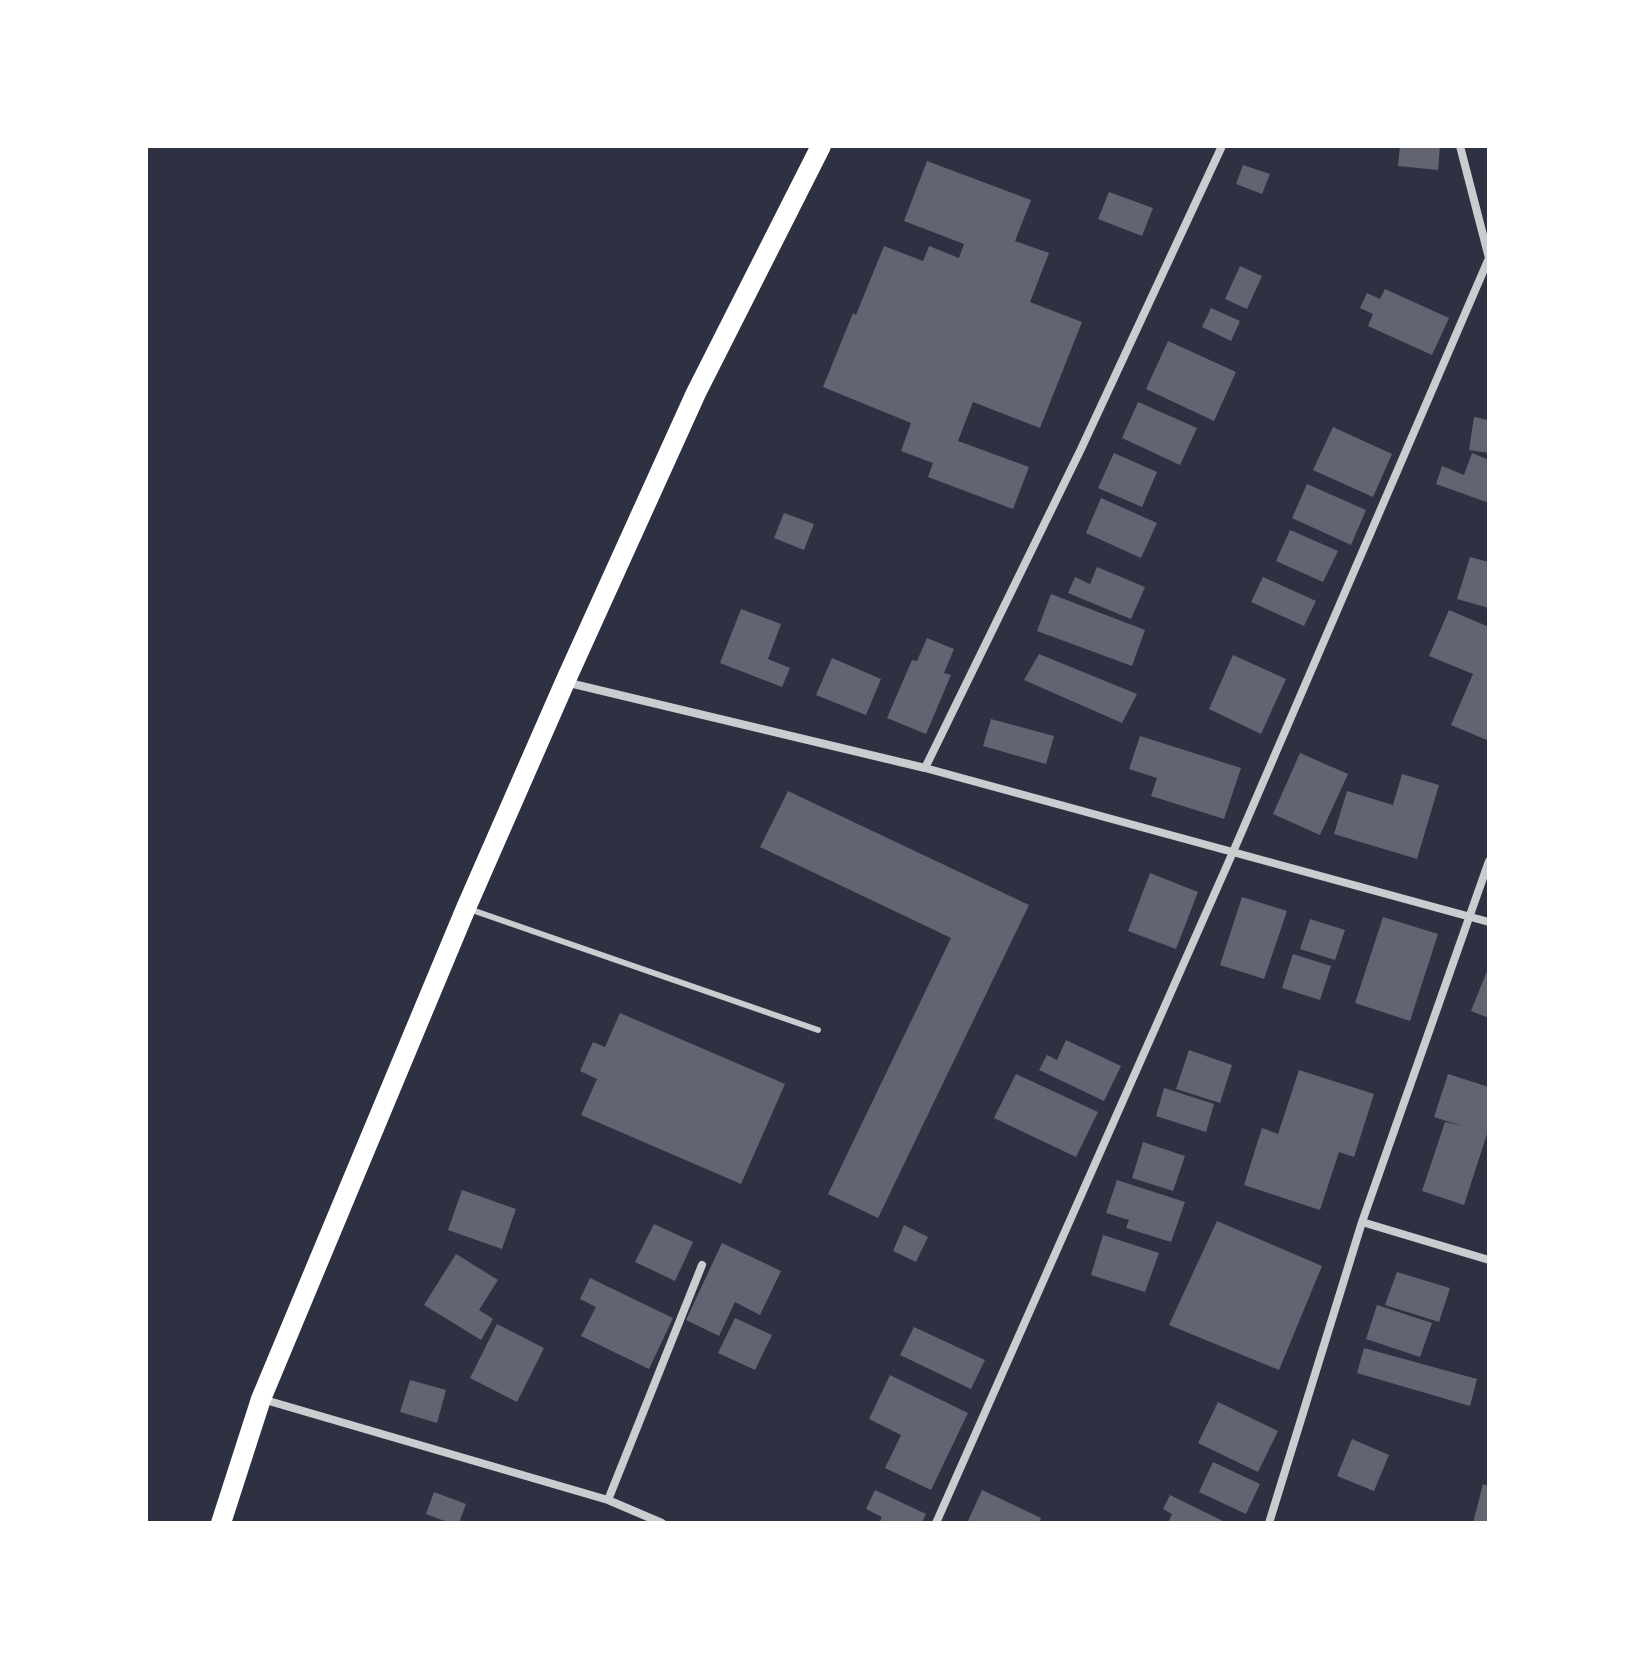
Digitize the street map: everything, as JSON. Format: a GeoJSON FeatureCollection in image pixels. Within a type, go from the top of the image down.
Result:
{"type":"FeatureCollection","features":[{"type":"Feature","properties":{"kind":"main road"},"geometry":{"type":"LineString","coordinates":[[221,1523],[261,1399],[466,908],[696,393],[821,146]]}},
{"type":"Feature","properties":{"kind":"street"},"geometry":{"type":"LineString","coordinates":[[925,768],[1081,449],[1222,146]]}},
{"type":"Feature","properties":{"kind":"street"},"geometry":{"type":"LineString","coordinates":[[936,1523],[1233,852],[1489,258],[1460,146]]}},
{"type":"Feature","properties":{"kind":"street"},"geometry":{"type":"LineString","coordinates":[[565,682],[925,768],[1489,922]]}},
{"type":"Feature","properties":{"kind":"street"},"geometry":{"type":"LineString","coordinates":[[1269,1523],[1362,1222],[1489,861]]}},
{"type":"Feature","properties":{"kind":"street"},"geometry":{"type":"LineString","coordinates":[[1362,1222],[1489,1260]]}},
{"type":"Feature","properties":{"kind":"street"},"geometry":{"type":"LineString","coordinates":[[608,1500],[702,1265]]}},
{"type":"Feature","properties":{"kind":"street"},"geometry":{"type":"LineString","coordinates":[[261,1399],[608,1500],[662,1523]]}},
{"type":"Feature","properties":{"kind":"lane"},"geometry":{"type":"LineString","coordinates":[[466,908],[818,1030]]}},
{"type":"Feature","properties":{"kind":"building"},"geometry":{"type":"Polygon","coordinates":[[[1400,146],[1440,146],[1438,170],[1398,166],[1400,146]]]}},
{"type":"Feature","properties":{"kind":"building"},"geometry":{"type":"Polygon","coordinates":[[[927,161],[1031,200],[1015,241],[1049,253],[1030,302],[1082,322],[1040,428],[973,402],[958,441],[1029,467],[1013,509],[928,477],[933,463],[901,451],[911,423],[823,387],[884,246],[923,261],[929,246],[959,258],[964,244],[904,221],[927,161]]]}},
{"type":"Feature","properties":{"kind":"building"},"geometry":{"type":"Polygon","coordinates":[[[1243,165],[1270,174],[1262,194],[1236,184],[1243,165]]]}},
{"type":"Feature","properties":{"kind":"building"},"geometry":{"type":"Polygon","coordinates":[[[1109,192],[1153,208],[1142,236],[1098,219],[1109,192]]]}},
{"type":"Feature","properties":{"kind":"building"},"geometry":{"type":"Polygon","coordinates":[[[1240,266],[1262,276],[1247,309],[1225,299],[1240,266]]]}},
{"type":"Feature","properties":{"kind":"building"},"geometry":{"type":"Polygon","coordinates":[[[1385,289],[1449,318],[1432,355],[1368,326],[1373,314],[1360,308],[1367,293],[1380,299],[1385,289]]]}},
{"type":"Feature","properties":{"kind":"building"},"geometry":{"type":"Polygon","coordinates":[[[1211,308],[1240,321],[1231,341],[1202,327],[1211,308]]]}},
{"type":"Feature","properties":{"kind":"building"},"geometry":{"type":"Polygon","coordinates":[[[1168,341],[1236,372],[1214,421],[1146,389],[1168,341]]]}},
{"type":"Feature","properties":{"kind":"building"},"geometry":{"type":"Polygon","coordinates":[[[1138,402],[1197,428],[1180,465],[1122,438],[1138,402]]]}},
{"type":"Feature","properties":{"kind":"building"},"geometry":{"type":"Polygon","coordinates":[[[1474,417],[1489,420],[1489,453],[1469,450],[1474,417]]]}},
{"type":"Feature","properties":{"kind":"building"},"geometry":{"type":"Polygon","coordinates":[[[1333,427],[1392,454],[1373,497],[1313,470],[1333,427]]]}},
{"type":"Feature","properties":{"kind":"building"},"geometry":{"type":"Polygon","coordinates":[[[1114,453],[1157,472],[1142,507],[1098,488],[1114,453]]]}},
{"type":"Feature","properties":{"kind":"building"},"geometry":{"type":"Polygon","coordinates":[[[1472,453],[1489,460],[1489,503],[1436,484],[1442,466],[1464,475],[1472,453]]]}},
{"type":"Feature","properties":{"kind":"building"},"geometry":{"type":"Polygon","coordinates":[[[1307,484],[1366,510],[1351,545],[1292,518],[1307,484]]]}},
{"type":"Feature","properties":{"kind":"building"},"geometry":{"type":"Polygon","coordinates":[[[1101,498],[1157,523],[1141,558],[1086,533],[1101,498]]]}},
{"type":"Feature","properties":{"kind":"building"},"geometry":{"type":"Polygon","coordinates":[[[784,513],[814,524],[804,550],[774,538],[784,513]]]}},
{"type":"Feature","properties":{"kind":"building"},"geometry":{"type":"Polygon","coordinates":[[[1290,530],[1338,551],[1323,582],[1276,561],[1290,530]]]}},
{"type":"Feature","properties":{"kind":"building"},"geometry":{"type":"Polygon","coordinates":[[[1470,557],[1489,562],[1489,608],[1457,599],[1470,557]]]}},
{"type":"Feature","properties":{"kind":"building"},"geometry":{"type":"Polygon","coordinates":[[[1097,567],[1145,587],[1131,619],[1068,593],[1075,577],[1090,584],[1097,567]]]}},
{"type":"Feature","properties":{"kind":"building"},"geometry":{"type":"Polygon","coordinates":[[[1263,577],[1316,601],[1304,626],[1251,602],[1263,577]]]}},
{"type":"Feature","properties":{"kind":"building"},"geometry":{"type":"Polygon","coordinates":[[[1051,594],[1145,630],[1132,666],[1037,631],[1051,594]]]}},
{"type":"Feature","properties":{"kind":"building"},"geometry":{"type":"Polygon","coordinates":[[[741,609],[781,624],[768,659],[790,668],[782,687],[720,663],[741,609]]]}},
{"type":"Feature","properties":{"kind":"building"},"geometry":{"type":"Polygon","coordinates":[[[1449,610],[1489,627],[1489,741],[1451,725],[1473,674],[1429,656],[1449,610]]]}},
{"type":"Feature","properties":{"kind":"building"},"geometry":{"type":"Polygon","coordinates":[[[927,638],[954,649],[944,673],[951,675],[926,734],[887,718],[912,660],[917,661],[927,638]]]}},
{"type":"Feature","properties":{"kind":"building"},"geometry":{"type":"Polygon","coordinates":[[[1039,654],[1137,694],[1122,723],[1024,680],[1039,654]]]}},
{"type":"Feature","properties":{"kind":"building"},"geometry":{"type":"Polygon","coordinates":[[[1233,655],[1286,679],[1261,734],[1209,709],[1233,655]]]}},
{"type":"Feature","properties":{"kind":"building"},"geometry":{"type":"Polygon","coordinates":[[[832,658],[881,679],[866,715],[816,695],[832,658]]]}},
{"type":"Feature","properties":{"kind":"building"},"geometry":{"type":"Polygon","coordinates":[[[991,719],[1054,736],[1046,764],[983,746],[991,719]]]}},
{"type":"Feature","properties":{"kind":"building"},"geometry":{"type":"Polygon","coordinates":[[[1140,736],[1241,768],[1224,819],[1151,796],[1157,778],[1129,769],[1140,736]]]}},
{"type":"Feature","properties":{"kind":"building"},"geometry":{"type":"Polygon","coordinates":[[[1300,753],[1348,774],[1320,835],[1273,814],[1300,753]]]}},
{"type":"Feature","properties":{"kind":"building"},"geometry":{"type":"Polygon","coordinates":[[[1402,774],[1439,785],[1417,859],[1334,834],[1347,791],[1393,805],[1402,774]]]}},
{"type":"Feature","properties":{"kind":"building"},"geometry":{"type":"Polygon","coordinates":[[[788,791],[1029,905],[878,1218],[828,1194],[951,938],[760,847],[788,791]]]}},
{"type":"Feature","properties":{"kind":"building"},"geometry":{"type":"Polygon","coordinates":[[[1150,873],[1198,892],[1176,949],[1128,931],[1150,873]]]}},
{"type":"Feature","properties":{"kind":"building"},"geometry":{"type":"Polygon","coordinates":[[[1242,897],[1287,911],[1264,979],[1220,965],[1242,897]]]}},
{"type":"Feature","properties":{"kind":"building"},"geometry":{"type":"Polygon","coordinates":[[[1383,917],[1438,934],[1410,1021],[1355,1003],[1383,917]]]}},
{"type":"Feature","properties":{"kind":"building"},"geometry":{"type":"Polygon","coordinates":[[[1310,919],[1345,930],[1335,960],[1300,949],[1310,919]]]}},
{"type":"Feature","properties":{"kind":"building"},"geometry":{"type":"Polygon","coordinates":[[[1293,954],[1331,966],[1320,1000],[1282,988],[1293,954]]]}},
{"type":"Feature","properties":{"kind":"building"},"geometry":{"type":"Polygon","coordinates":[[[1489,966],[1489,1018],[1471,1011],[1489,966]]]}},
{"type":"Feature","properties":{"kind":"building"},"geometry":{"type":"Polygon","coordinates":[[[620,1013],[785,1084],[741,1184],[581,1115],[597,1079],[580,1071],[593,1042],[605,1047],[620,1013]]]}},
{"type":"Feature","properties":{"kind":"building"},"geometry":{"type":"Polygon","coordinates":[[[1066,1040],[1121,1066],[1104,1101],[1039,1070],[1047,1055],[1057,1060],[1066,1040]]]}},
{"type":"Feature","properties":{"kind":"building"},"geometry":{"type":"Polygon","coordinates":[[[1189,1050],[1232,1065],[1220,1103],[1176,1089],[1189,1050]]]}},
{"type":"Feature","properties":{"kind":"building"},"geometry":{"type":"Polygon","coordinates":[[[1299,1070],[1374,1094],[1354,1157],[1339,1152],[1320,1210],[1244,1185],[1262,1128],[1278,1134],[1299,1070]]]}},
{"type":"Feature","properties":{"kind":"building"},"geometry":{"type":"Polygon","coordinates":[[[1016,1074],[1098,1112],[1076,1157],[994,1118],[1016,1074]]]}},
{"type":"Feature","properties":{"kind":"building"},"geometry":{"type":"Polygon","coordinates":[[[1448,1074],[1489,1087],[1489,1135],[1464,1205],[1422,1191],[1445,1122],[1462,1126],[1434,1117],[1448,1074]]]}},
{"type":"Feature","properties":{"kind":"building"},"geometry":{"type":"Polygon","coordinates":[[[1164,1088],[1214,1104],[1206,1132],[1156,1116],[1164,1088]]]}},
{"type":"Feature","properties":{"kind":"building"},"geometry":{"type":"Polygon","coordinates":[[[1143,1142],[1185,1156],[1173,1191],[1132,1178],[1143,1142]]]}},
{"type":"Feature","properties":{"kind":"building"},"geometry":{"type":"Polygon","coordinates":[[[1117,1180],[1185,1202],[1171,1242],[1126,1228],[1129,1220],[1106,1213],[1117,1180]]]}},
{"type":"Feature","properties":{"kind":"building"},"geometry":{"type":"Polygon","coordinates":[[[462,1190],[516,1209],[502,1249],[448,1230],[462,1190]]]}},
{"type":"Feature","properties":{"kind":"building"},"geometry":{"type":"Polygon","coordinates":[[[1217,1221],[1322,1266],[1279,1370],[1169,1325],[1217,1221]]]}},
{"type":"Feature","properties":{"kind":"building"},"geometry":{"type":"Polygon","coordinates":[[[654,1224],[693,1242],[675,1281],[635,1262],[654,1224]]]}},
{"type":"Feature","properties":{"kind":"building"},"geometry":{"type":"Polygon","coordinates":[[[904,1225],[928,1237],[916,1262],[893,1251],[904,1225]]]}},
{"type":"Feature","properties":{"kind":"building"},"geometry":{"type":"Polygon","coordinates":[[[1103,1235],[1159,1253],[1145,1292],[1091,1275],[1103,1235]]]}},
{"type":"Feature","properties":{"kind":"building"},"geometry":{"type":"Polygon","coordinates":[[[722,1243],[781,1271],[760,1315],[735,1302],[719,1336],[686,1320],[722,1243]]]}},
{"type":"Feature","properties":{"kind":"building"},"geometry":{"type":"Polygon","coordinates":[[[456,1254],[498,1280],[479,1310],[493,1319],[481,1340],[424,1305],[456,1254]]]}},
{"type":"Feature","properties":{"kind":"building"},"geometry":{"type":"Polygon","coordinates":[[[1397,1272],[1450,1288],[1439,1322],[1385,1305],[1397,1272]]]}},
{"type":"Feature","properties":{"kind":"building"},"geometry":{"type":"Polygon","coordinates":[[[590,1278],[673,1318],[649,1369],[581,1336],[596,1307],[580,1299],[590,1278]]]}},
{"type":"Feature","properties":{"kind":"building"},"geometry":{"type":"Polygon","coordinates":[[[1377,1305],[1432,1323],[1420,1357],[1366,1339],[1377,1305]]]}},
{"type":"Feature","properties":{"kind":"building"},"geometry":{"type":"Polygon","coordinates":[[[735,1318],[772,1335],[755,1370],[718,1353],[735,1318]]]}},
{"type":"Feature","properties":{"kind":"building"},"geometry":{"type":"Polygon","coordinates":[[[497,1324],[544,1348],[517,1402],[470,1378],[497,1324]]]}},
{"type":"Feature","properties":{"kind":"building"},"geometry":{"type":"Polygon","coordinates":[[[914,1327],[985,1360],[971,1389],[900,1355],[914,1327]]]}},
{"type":"Feature","properties":{"kind":"building"},"geometry":{"type":"Polygon","coordinates":[[[1364,1348],[1477,1379],[1470,1406],[1357,1373],[1364,1348]]]}},
{"type":"Feature","properties":{"kind":"building"},"geometry":{"type":"Polygon","coordinates":[[[890,1375],[968,1413],[931,1490],[885,1468],[901,1435],[869,1419],[890,1375]]]}},
{"type":"Feature","properties":{"kind":"building"},"geometry":{"type":"Polygon","coordinates":[[[410,1380],[446,1390],[437,1423],[400,1412],[410,1380]]]}},
{"type":"Feature","properties":{"kind":"building"},"geometry":{"type":"Polygon","coordinates":[[[1218,1402],[1278,1431],[1258,1472],[1198,1443],[1218,1402]]]}},
{"type":"Feature","properties":{"kind":"building"},"geometry":{"type":"Polygon","coordinates":[[[1352,1439],[1389,1455],[1374,1491],[1337,1476],[1352,1439]]]}},
{"type":"Feature","properties":{"kind":"building"},"geometry":{"type":"Polygon","coordinates":[[[1213,1462],[1260,1484],[1246,1514],[1199,1492],[1213,1462]]]}},
{"type":"Feature","properties":{"kind":"building"},"geometry":{"type":"Polygon","coordinates":[[[1483,1484],[1489,1486],[1489,1523],[1473,1523],[1483,1484]]]}},
{"type":"Feature","properties":{"kind":"building"},"geometry":{"type":"Polygon","coordinates":[[[875,1490],[926,1514],[922,1523],[879,1523],[882,1517],[866,1509],[875,1490]]]}},
{"type":"Feature","properties":{"kind":"building"},"geometry":{"type":"Polygon","coordinates":[[[982,1490],[1041,1518],[1039,1523],[967,1523],[982,1490]]]}},
{"type":"Feature","properties":{"kind":"building"},"geometry":{"type":"Polygon","coordinates":[[[434,1492],[466,1504],[459,1523],[426,1514],[434,1492]]]}},
{"type":"Feature","properties":{"kind":"building"},"geometry":{"type":"Polygon","coordinates":[[[1170,1495],[1227,1523],[1168,1523],[1172,1514],[1163,1509],[1170,1495]]]}}]}
